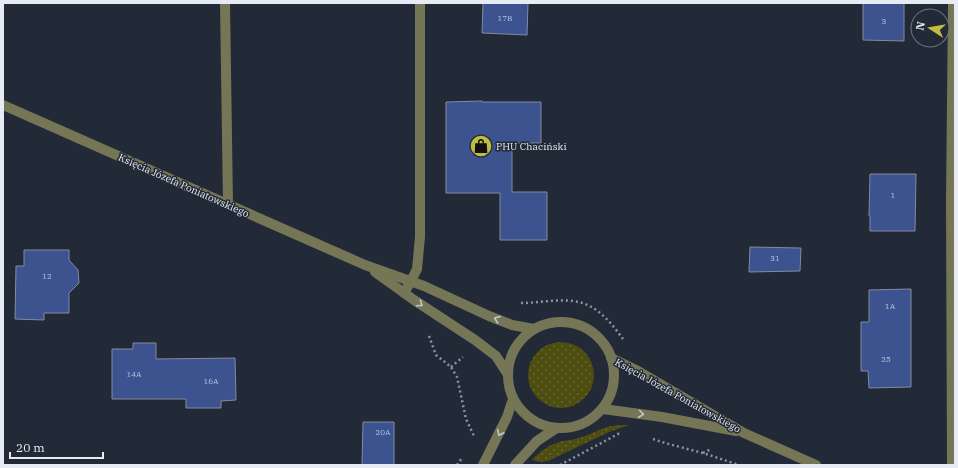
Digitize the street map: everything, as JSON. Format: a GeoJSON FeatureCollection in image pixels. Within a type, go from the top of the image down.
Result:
{"type":"FeatureCollection","features":[{"type":"Feature","properties":{"kind":"street"},"geometry":{"type":"LineString","coordinates":[[225,3],[228,204]]}},
{"type":"Feature","properties":{"kind":"street"},"geometry":{"type":"LineString","coordinates":[[404,293],[417,269],[420,237],[420,3]]}},
{"type":"Feature","properties":{"kind":"street"},"geometry":{"type":"LineString","coordinates":[[952,465],[951,200],[953,3]]}},
{"type":"Feature","properties":{"kind":"street","name":"Księcia Józefa Poniatowskiego"},"geometry":{"type":"LineString","coordinates":[[3,105],[366,265],[424,286],[512,325],[534,329]]}},
{"type":"Feature","properties":{"kind":"street","name":"Księcia Józefa Poniatowskiego"},"geometry":{"type":"LineString","coordinates":[[366,265],[496,356],[507,373]]}},
{"type":"Feature","properties":{"kind":"street"},"geometry":{"type":"LineString","coordinates":[[560,322],[573,323],[586,328],[597,336],[606,346],[611,358],[614,371],[614,384],[609,397],[603,409],[593,418],[581,425],[568,428],[555,428],[542,425],[530,419],[520,410],[513,399],[508,386],[507,373],[510,359],[515,347],[534,329],[547,324],[560,322]]}},
{"type":"Feature","properties":{"kind":"street","name":"Księcia Józefa Poniatowskiego"},"geometry":{"type":"LineString","coordinates":[[611,358],[638,371],[744,433],[816,465]]}},
{"type":"Feature","properties":{"kind":"street"},"geometry":{"type":"LineString","coordinates":[[483,465],[507,417],[513,399]]}},
{"type":"Feature","properties":{"kind":"street","name":"Księcia Józefa Poniatowskiego"},"geometry":{"type":"LineString","coordinates":[[603,409],[662,417],[744,433]]}},
{"type":"Feature","properties":{"kind":"street"},"geometry":{"type":"LineString","coordinates":[[515,465],[537,441],[555,428]]}},
{"type":"Feature","properties":{"kind":"path"},"geometry":{"type":"LineString","coordinates":[[516,303],[565,301],[580,302],[595,309],[606,318],[627,344]]}},
{"type":"Feature","properties":{"kind":"path"},"geometry":{"type":"LineString","coordinates":[[451,367],[457,377],[466,420],[476,438]]}},
{"type":"Feature","properties":{"kind":"path"},"geometry":{"type":"LineString","coordinates":[[560,465],[619,434],[625,433]]}},
{"type":"Feature","properties":{"kind":"path"},"geometry":{"type":"LineString","coordinates":[[650,438],[739,465]]}},
{"type":"Feature","properties":{"kind":"shaded area"},"geometry":{"type":"Polygon","coordinates":[[[561,342],[573,345],[584,352],[591,363],[594,375],[591,387],[584,398],[573,405],[561,408],[549,405],[538,398],[531,387],[528,375],[531,363],[538,352],[549,345],[561,342]]]}},
{"type":"Feature","properties":{"kind":"shaded area"},"geometry":{"type":"Polygon","coordinates":[[[629,425],[609,432],[548,461],[540,462],[532,460],[542,450],[554,444],[584,436],[608,427],[629,425]]]}},
{"type":"Feature","properties":{"kind":"building"},"geometry":{"type":"Polygon","coordinates":[[[483,3],[528,3],[527,35],[482,33],[483,3]]]}},
{"type":"Feature","properties":{"kind":"building"},"geometry":{"type":"Polygon","coordinates":[[[863,3],[904,3],[904,41],[863,40],[863,3]]]}},
{"type":"Feature","properties":{"kind":"building","name":"PHU Chaciński"},"geometry":{"type":"Polygon","coordinates":[[[446,102],[541,102],[541,143],[512,143],[512,192],[547,192],[547,240],[500,240],[500,193],[446,193],[446,102]]]}},
{"type":"Feature","properties":{"kind":"building"},"geometry":{"type":"Polygon","coordinates":[[[870,174],[916,174],[915,231],[870,231],[870,174]]]}},
{"type":"Feature","properties":{"kind":"building"},"geometry":{"type":"Polygon","coordinates":[[[750,247],[801,248],[800,271],[749,272],[750,247]]]}},
{"type":"Feature","properties":{"kind":"building"},"geometry":{"type":"Polygon","coordinates":[[[24,250],[69,250],[69,260],[78,270],[79,283],[69,293],[69,313],[44,313],[44,320],[15,319],[16,266],[24,266],[24,250]]]}},
{"type":"Feature","properties":{"kind":"building"},"geometry":{"type":"Polygon","coordinates":[[[911,289],[911,387],[869,388],[868,371],[861,371],[861,322],[869,322],[869,290],[911,289]]]}},
{"type":"Feature","properties":{"kind":"building"},"geometry":{"type":"Polygon","coordinates":[[[133,343],[156,343],[156,359],[235,358],[236,400],[221,401],[221,408],[186,408],[186,399],[112,399],[112,349],[133,349],[133,343]]]}},
{"type":"Feature","properties":{"kind":"building"},"geometry":{"type":"Polygon","coordinates":[[[363,422],[394,422],[394,465],[362,465],[363,422]]]}},
{"type":"Feature","properties":{"kind":"place","name":"PHU Chaciński"},"geometry":{"type":"Point","coordinates":[481,146]}}]}
